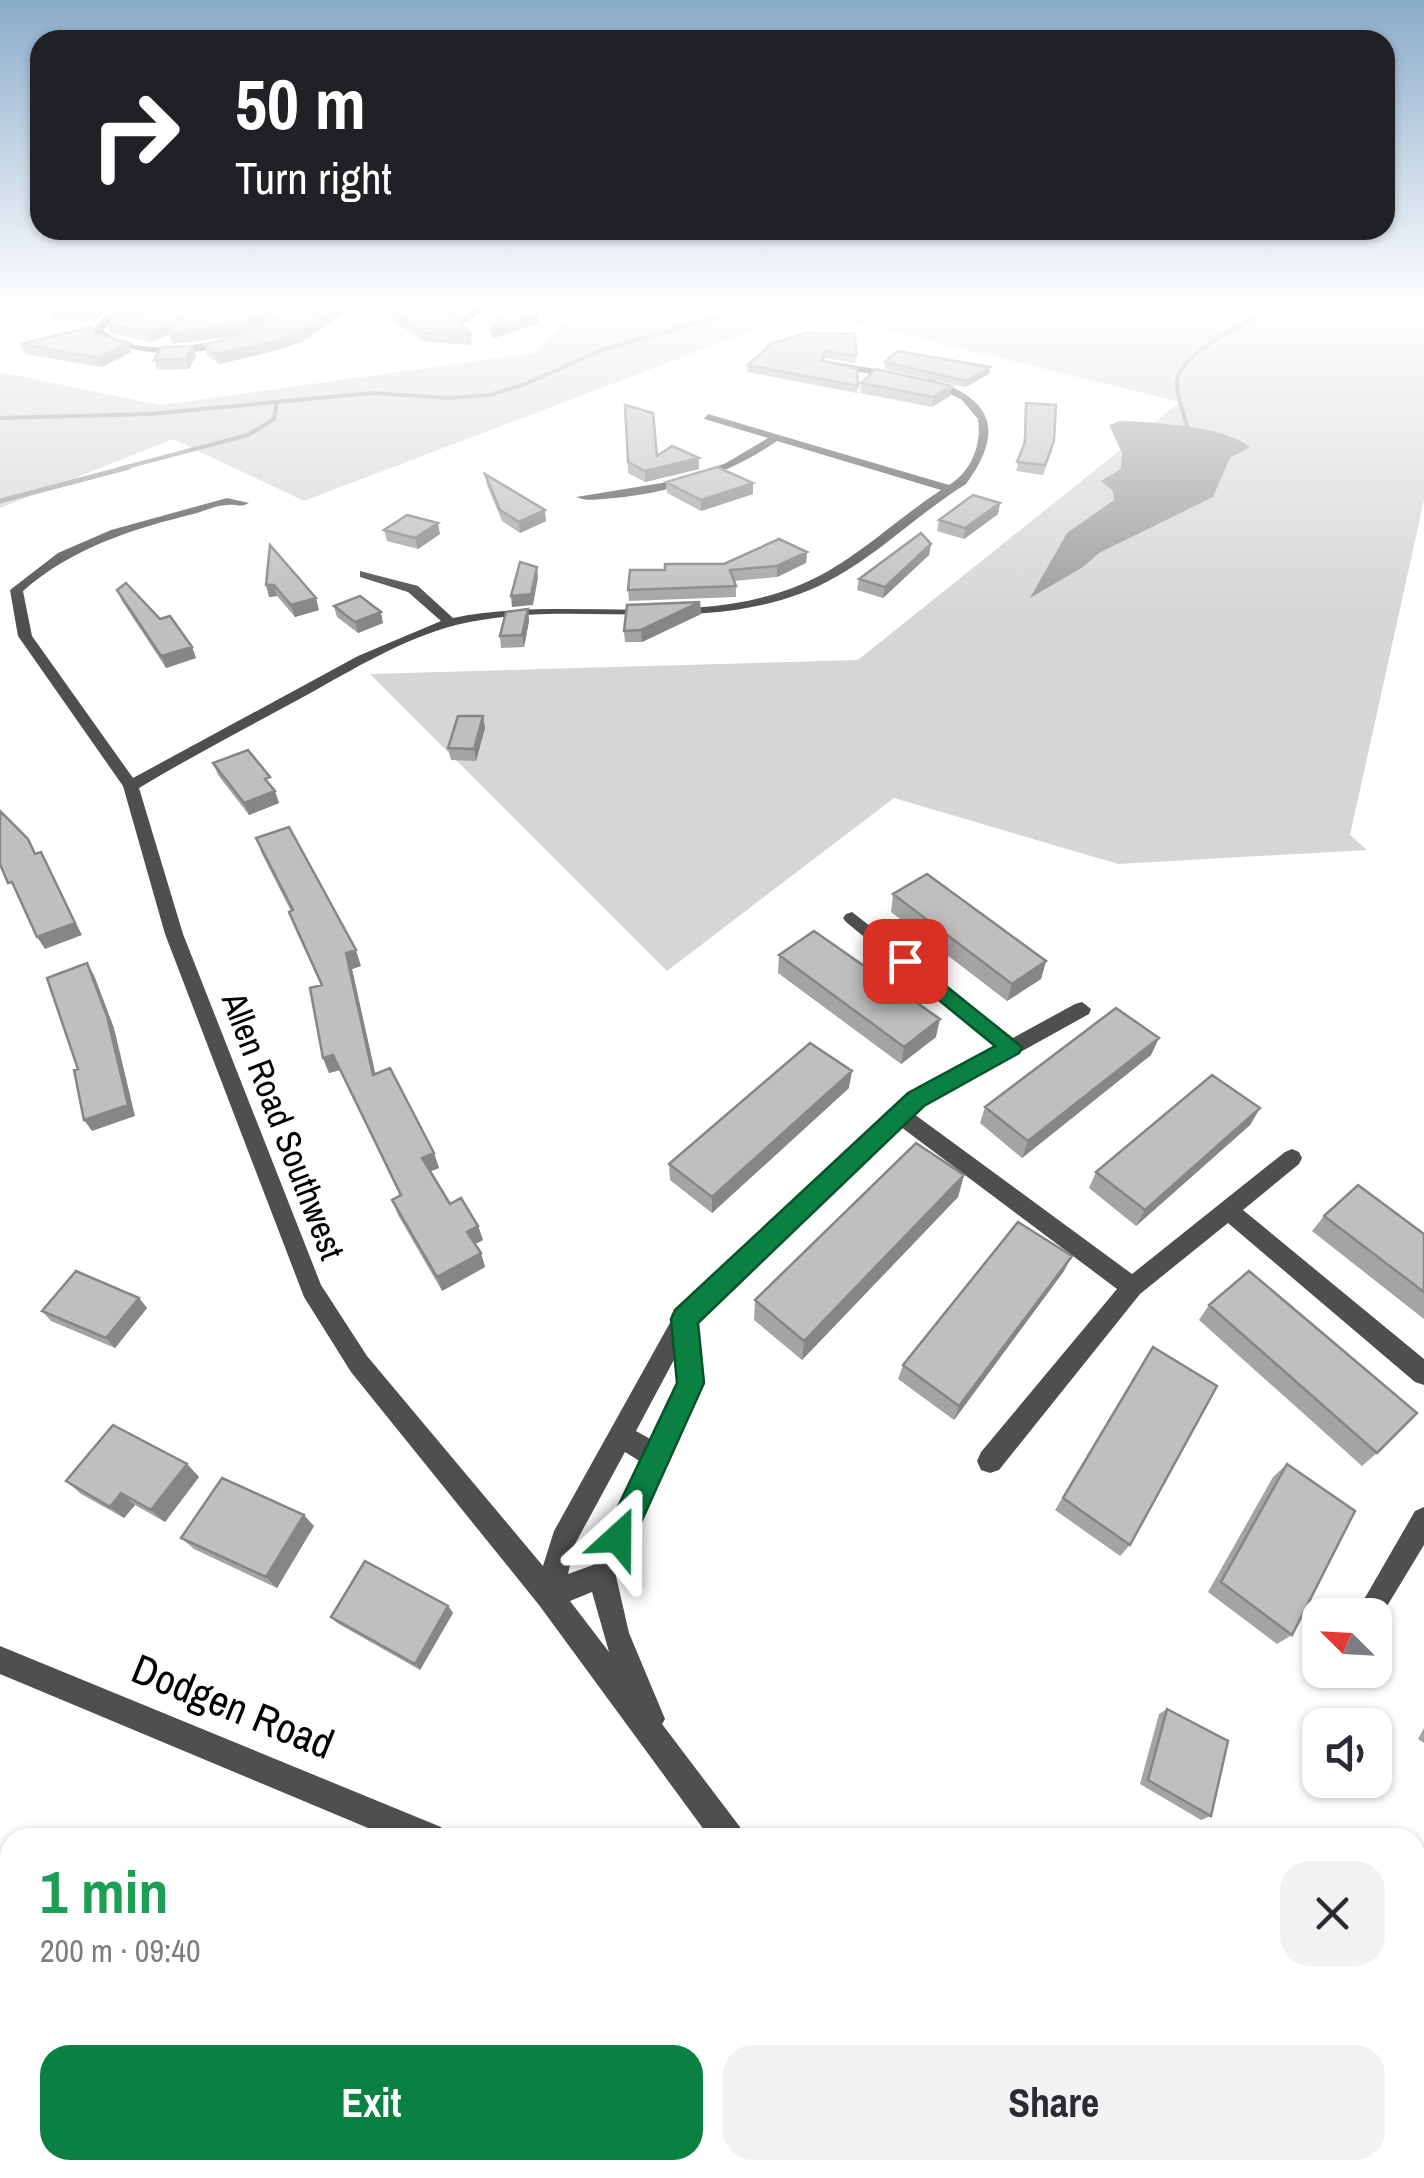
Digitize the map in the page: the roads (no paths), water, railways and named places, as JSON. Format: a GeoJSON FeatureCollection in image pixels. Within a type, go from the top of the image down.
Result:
{"type":"FeatureCollection","features":[{"type":"Feature","properties":{"kind":"street"},"geometry":{"type":"LineString","coordinates":[[131,786],[359,661],[451,623],[529,613],[718,608],[800,590],[843,567],[972,470],[986,430],[978,409]]}},
{"type":"Feature","properties":{"kind":"street"},"geometry":{"type":"LineString","coordinates":[[708,416],[949,489]]}},
{"type":"Feature","properties":{"kind":"street"},"geometry":{"type":"LineString","coordinates":[[582,497],[688,484],[733,465],[775,438]]}},
{"type":"Feature","properties":{"kind":"street","name":"Allen Road Southwest"},"geometry":{"type":"LineString","coordinates":[[243,503],[227,502],[94,539],[40,566],[16,590],[25,636],[131,786],[174,934],[312,1290],[359,1364],[549,1595],[723,1828]]}},
{"type":"Feature","properties":{"kind":"street"},"geometry":{"type":"LineString","coordinates":[[364,574],[412,590],[451,623]]}},
{"type":"Feature","properties":{"kind":"street"},"geometry":{"type":"LineString","coordinates":[[852,918],[1011,1047]]}},
{"type":"Feature","properties":{"kind":"street"},"geometry":{"type":"LineString","coordinates":[[549,1595],[564,1540],[684,1319],[916,1100],[1082,1009]]}},
{"type":"Feature","properties":{"kind":"street"},"geometry":{"type":"LineString","coordinates":[[900,1115],[1132,1287]]}},
{"type":"Feature","properties":{"kind":"street"},"geometry":{"type":"LineString","coordinates":[[990,1461],[1132,1287],[1292,1158]]}},
{"type":"Feature","properties":{"kind":"street"},"geometry":{"type":"LineString","coordinates":[[1228,1210],[1424,1374]]}},
{"type":"Feature","properties":{"kind":"street"},"geometry":{"type":"LineString","coordinates":[[660,1744],[615,1633],[602,1574],[690,1383],[684,1319]]}},
{"type":"Feature","properties":{"kind":"street"},"geometry":{"type":"LineString","coordinates":[[619,1435],[656,1457]]}},
{"type":"Feature","properties":{"kind":"street"},"geometry":{"type":"LineString","coordinates":[[1378,1598],[1424,1520]]}},
{"type":"Feature","properties":{"kind":"street"},"geometry":{"type":"LineString","coordinates":[[549,1595],[602,1574]]}},
{"type":"Feature","properties":{"kind":"street","name":"Dodgen Road"},"geometry":{"type":"LineString","coordinates":[[0,1660],[406,1828]]}},
{"type":"Feature","properties":{"kind":"waterway"},"geometry":{"type":"LineString","coordinates":[[0,418],[206,409]]}},
{"type":"Feature","properties":{"kind":"waterway"},"geometry":{"type":"LineString","coordinates":[[119,469],[248,435],[274,419],[276,409]]}},
{"type":"Feature","properties":{"kind":"waterway"},"geometry":{"type":"LineString","coordinates":[[1182,409],[1187,428]]}},
{"type":"Feature","properties":{"kind":"waterway"},"geometry":{"type":"LineString","coordinates":[[0,501],[129,467]]}}]}
